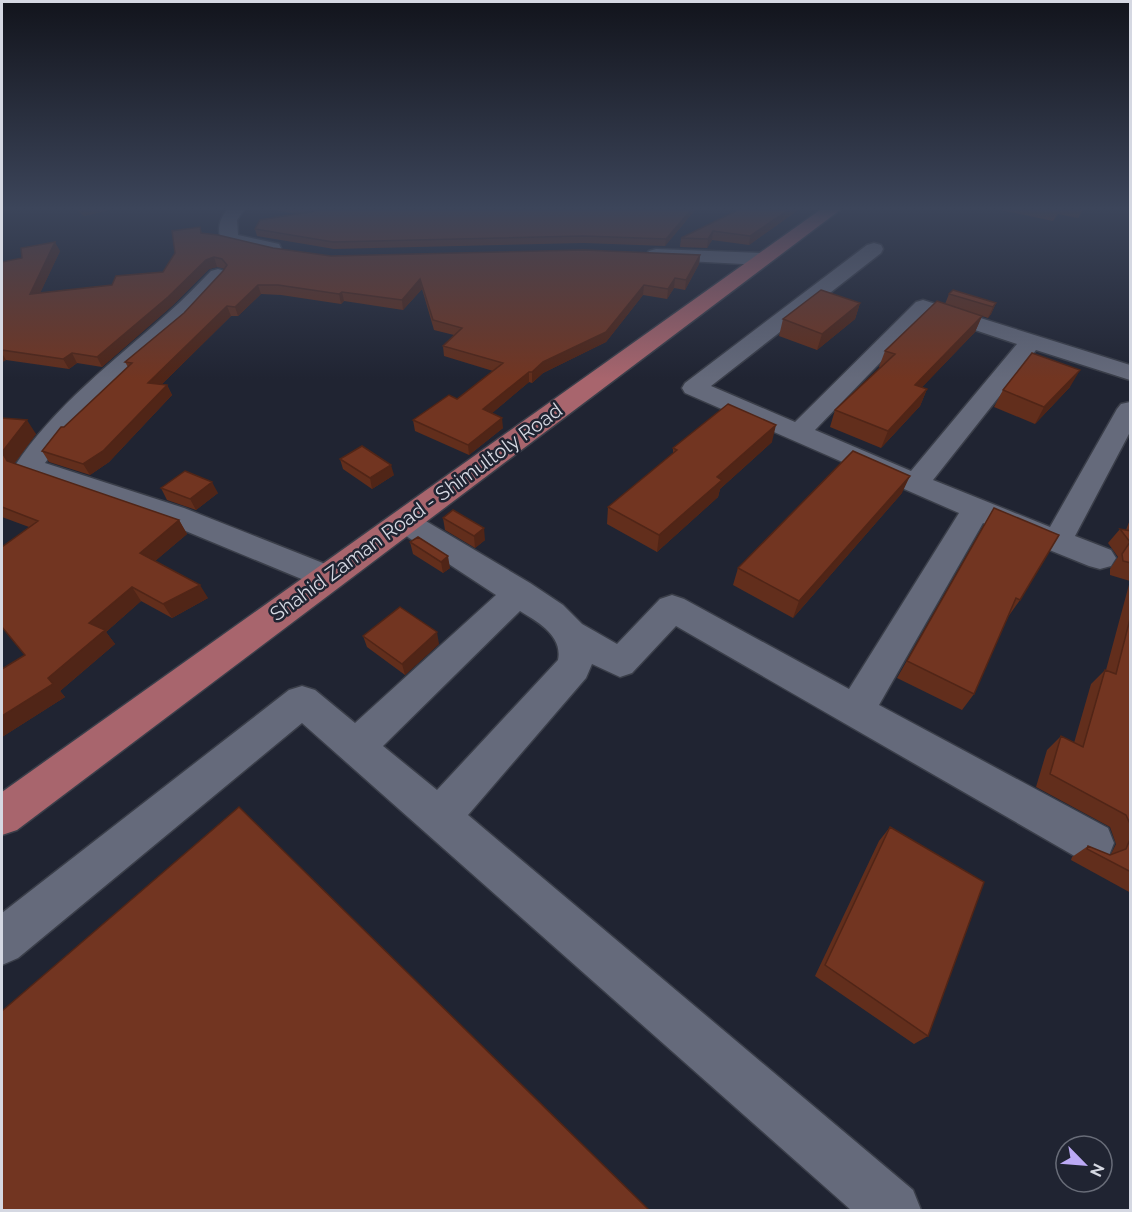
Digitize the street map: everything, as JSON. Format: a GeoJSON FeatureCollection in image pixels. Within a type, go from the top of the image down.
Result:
{"type":"FeatureCollection","features":[{"type":"Feature","properties":{"kind":"main road","name":"Shahid Zaman Road - Shimultoly Road"},"geometry":{"type":"LineString","coordinates":[[2,816],[752,267]]}},
{"type":"Feature","properties":{"kind":"street"},"geometry":{"type":"LineString","coordinates":[[851,267],[694,388],[976,509],[1100,558]]}},
{"type":"Feature","properties":{"kind":"street"},"geometry":{"type":"LineString","coordinates":[[218,274],[178,316],[123,363],[64,421],[28,467],[174,515],[327,577]]}},
{"type":"Feature","properties":{"kind":"street"},"geometry":{"type":"LineString","coordinates":[[798,433],[923,306],[1131,373]]}},
{"type":"Feature","properties":{"kind":"street"},"geometry":{"type":"LineString","coordinates":[[916,483],[1031,341]]}},
{"type":"Feature","properties":{"kind":"street"},"geometry":{"type":"LineString","coordinates":[[1057,541],[1131,409]]}},
{"type":"Feature","properties":{"kind":"street"},"geometry":{"type":"LineString","coordinates":[[856,710],[976,509]]}},
{"type":"Feature","properties":{"kind":"street"},"geometry":{"type":"LineString","coordinates":[[404,521],[519,592],[551,614],[571,634],[620,663],[672,608],[1093,843]]}},
{"type":"Feature","properties":{"kind":"street"},"geometry":{"type":"LineString","coordinates":[[356,747],[519,592]]}},
{"type":"Feature","properties":{"kind":"street"},"geometry":{"type":"LineString","coordinates":[[439,817],[573,668],[578,657],[578,646],[571,634]]}},
{"type":"Feature","properties":{"kind":"street"},"geometry":{"type":"LineString","coordinates":[[2,942],[302,701],[893,1210]]}},
{"type":"Feature","properties":{"kind":"building"},"geometry":{"type":"Polygon","coordinates":[[[2,267],[43,267],[30,294],[112,285],[116,276],[163,272],[166,267],[199,267],[168,297],[97,357],[72,353],[63,359],[2,350],[2,267]]]}},
{"type":"Feature","properties":{"kind":"building"},"geometry":{"type":"Polygon","coordinates":[[[226,267],[694,267],[686,280],[675,278],[668,289],[644,285],[606,332],[543,362],[529,372],[483,409],[502,418],[468,445],[413,420],[449,395],[457,399],[503,363],[443,346],[462,328],[433,320],[420,279],[402,300],[278,285],[258,285],[235,307],[227,306],[148,383],[167,385],[103,451],[83,464],[42,451],[61,427],[64,427],[132,363],[125,362],[184,313],[226,267]]]}},
{"type":"Feature","properties":{"kind":"building"},"geometry":{"type":"Polygon","coordinates":[[[821,290],[860,303],[822,334],[783,319],[821,290]]]}},
{"type":"Feature","properties":{"kind":"building"},"geometry":{"type":"Polygon","coordinates":[[[953,290],[996,303],[993,307],[949,294],[953,290]]]}},
{"type":"Feature","properties":{"kind":"building"},"geometry":{"type":"Polygon","coordinates":[[[937,301],[982,316],[915,385],[927,389],[888,431],[835,410],[895,354],[885,351],[937,301]]]}},
{"type":"Feature","properties":{"kind":"building"},"geometry":{"type":"Polygon","coordinates":[[[1032,353],[1080,370],[1044,407],[1003,390],[1032,353]]]}},
{"type":"Feature","properties":{"kind":"building"},"geometry":{"type":"Polygon","coordinates":[[[728,404],[776,425],[717,477],[722,480],[659,535],[608,507],[677,450],[673,448],[728,404]]]}},
{"type":"Feature","properties":{"kind":"building"},"geometry":{"type":"Polygon","coordinates":[[[2,418],[27,420],[2,452],[2,418]]]}},
{"type":"Feature","properties":{"kind":"building"},"geometry":{"type":"Polygon","coordinates":[[[362,446],[391,465],[370,478],[340,459],[362,446]]]}},
{"type":"Feature","properties":{"kind":"building"},"geometry":{"type":"Polygon","coordinates":[[[853,451],[910,476],[799,601],[738,568],[853,451]]]}},
{"type":"Feature","properties":{"kind":"building"},"geometry":{"type":"Polygon","coordinates":[[[2,452],[7,461],[179,520],[140,553],[200,585],[163,604],[132,587],[89,623],[105,630],[48,678],[53,684],[2,716],[2,669],[25,655],[2,627],[2,547],[38,521],[2,507],[2,452]]]}},
{"type":"Feature","properties":{"kind":"building"},"geometry":{"type":"Polygon","coordinates":[[[185,471],[212,482],[190,499],[161,488],[185,471]]]}},
{"type":"Feature","properties":{"kind":"building"},"geometry":{"type":"Polygon","coordinates":[[[994,508],[1059,535],[1020,600],[1016,598],[974,694],[907,661],[994,508]]]}},
{"type":"Feature","properties":{"kind":"building"},"geometry":{"type":"Polygon","coordinates":[[[453,510],[484,528],[474,536],[443,518],[453,510]]]}},
{"type":"Feature","properties":{"kind":"building"},"geometry":{"type":"Polygon","coordinates":[[[1120,529],[1131,531],[1131,563],[1123,561],[1122,554],[1130,542],[1120,529]]]}},
{"type":"Feature","properties":{"kind":"building"},"geometry":{"type":"Polygon","coordinates":[[[418,537],[448,556],[441,562],[410,542],[418,537]]]}},
{"type":"Feature","properties":{"kind":"building"},"geometry":{"type":"Polygon","coordinates":[[[400,607],[437,632],[402,664],[363,636],[400,607]]]}},
{"type":"Feature","properties":{"kind":"building"},"geometry":{"type":"Polygon","coordinates":[[[1131,615],[1131,826],[1126,815],[1050,774],[1061,736],[1083,747],[1105,670],[1116,674],[1131,615]]]}},
{"type":"Feature","properties":{"kind":"building"},"geometry":{"type":"Polygon","coordinates":[[[239,807],[649,1210],[2,1210],[2,1011],[239,807]]]}},
{"type":"Feature","properties":{"kind":"building"},"geometry":{"type":"Polygon","coordinates":[[[890,827],[984,882],[928,1036],[825,965],[890,827]]]}},
{"type":"Feature","properties":{"kind":"building"},"geometry":{"type":"Polygon","coordinates":[[[1131,837],[1131,872],[1087,849],[1088,846],[1110,855],[1126,849],[1131,837]]]}}]}
